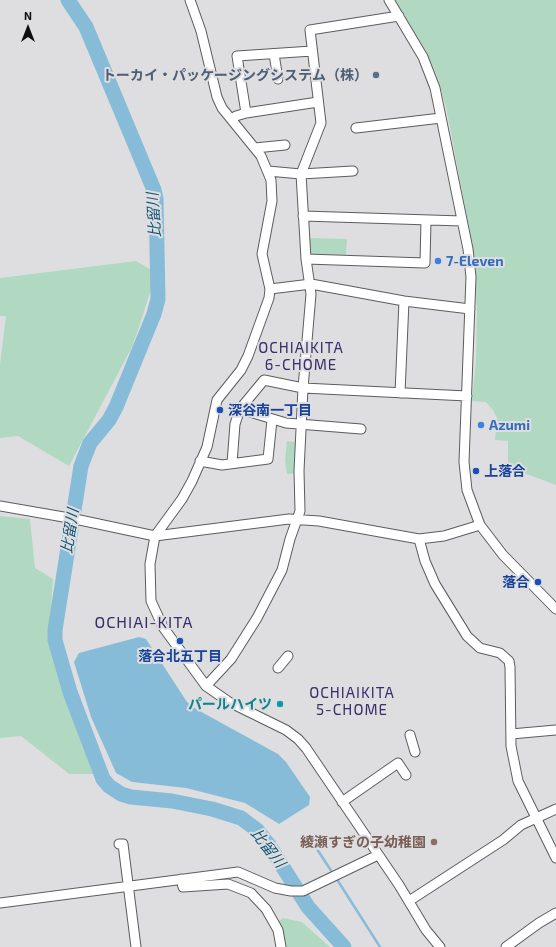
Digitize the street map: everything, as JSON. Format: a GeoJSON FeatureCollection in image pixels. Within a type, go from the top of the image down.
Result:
{"type":"FeatureCollection","features":[{"type":"Feature","properties":{"kind":"street"},"geometry":{"type":"LineString","coordinates":[[190,0],[201,31],[217,97],[222,108],[255,148],[268,171],[272,189],[272,201],[262,254],[270,289],[268,304],[248,356],[241,370],[218,400],[210,432],[200,461],[186,492],[155,536],[150,564],[151,601],[164,627],[206,686],[217,695],[286,730],[298,739],[317,764],[409,901],[426,930],[440,947]]}},
{"type":"Feature","properties":{"kind":"street"},"geometry":{"type":"LineString","coordinates":[[389,0],[430,73],[441,118],[470,258],[470,309],[465,469],[467,490],[480,525],[503,555],[556,609]]}},
{"type":"Feature","properties":{"kind":"street"},"geometry":{"type":"LineString","coordinates":[[206,686],[231,659],[257,618],[282,570],[290,539],[300,511],[303,388],[311,284],[306,259],[300,174],[321,123],[310,30],[399,16]]}},
{"type":"Feature","properties":{"kind":"street"},"geometry":{"type":"LineString","coordinates":[[246,113],[237,56],[312,51]]}},
{"type":"Feature","properties":{"kind":"street"},"geometry":{"type":"LineString","coordinates":[[274,54],[278,79]]}},
{"type":"Feature","properties":{"kind":"street"},"geometry":{"type":"LineString","coordinates":[[232,120],[236,116],[246,113],[318,102]]}},
{"type":"Feature","properties":{"kind":"street"},"geometry":{"type":"LineString","coordinates":[[356,128],[441,118]]}},
{"type":"Feature","properties":{"kind":"street"},"geometry":{"type":"LineString","coordinates":[[255,148],[285,145]]}},
{"type":"Feature","properties":{"kind":"street"},"geometry":{"type":"LineString","coordinates":[[268,171],[300,174],[353,171]]}},
{"type":"Feature","properties":{"kind":"street"},"geometry":{"type":"LineString","coordinates":[[303,216],[462,221]]}},
{"type":"Feature","properties":{"kind":"street"},"geometry":{"type":"LineString","coordinates":[[306,259],[425,263],[426,220]]}},
{"type":"Feature","properties":{"kind":"street"},"geometry":{"type":"LineString","coordinates":[[270,289],[311,284],[359,292],[404,302],[470,309]]}},
{"type":"Feature","properties":{"kind":"street"},"geometry":{"type":"LineString","coordinates":[[400,393],[404,302]]}},
{"type":"Feature","properties":{"kind":"street"},"geometry":{"type":"LineString","coordinates":[[232,463],[235,424],[240,410],[264,380],[303,388],[467,396]]}},
{"type":"Feature","properties":{"kind":"street"},"geometry":{"type":"LineString","coordinates":[[240,410],[272,420],[302,426],[361,429]]}},
{"type":"Feature","properties":{"kind":"street"},"geometry":{"type":"LineString","coordinates":[[200,461],[222,465],[268,458],[272,420]]}},
{"type":"Feature","properties":{"kind":"street"},"geometry":{"type":"LineString","coordinates":[[0,506],[66,517],[155,536],[285,519],[298,519],[419,539],[444,536],[480,525]]}},
{"type":"Feature","properties":{"kind":"street"},"geometry":{"type":"LineString","coordinates":[[419,539],[425,561],[435,584],[467,636],[480,648],[500,654],[509,661],[511,746],[518,781],[556,858]]}},
{"type":"Feature","properties":{"kind":"street"},"geometry":{"type":"LineString","coordinates":[[278,668],[288,656]]}},
{"type":"Feature","properties":{"kind":"street"},"geometry":{"type":"LineString","coordinates":[[511,734],[556,730]]}},
{"type":"Feature","properties":{"kind":"street"},"geometry":{"type":"LineString","coordinates":[[410,735],[416,752]]}},
{"type":"Feature","properties":{"kind":"street"},"geometry":{"type":"LineString","coordinates":[[342,802],[398,763],[406,775]]}},
{"type":"Feature","properties":{"kind":"street"},"geometry":{"type":"LineString","coordinates":[[409,901],[503,840],[521,824],[556,809]]}},
{"type":"Feature","properties":{"kind":"street"},"geometry":{"type":"LineString","coordinates":[[119,844],[123,844],[136,947]]}},
{"type":"Feature","properties":{"kind":"street"},"geometry":{"type":"LineString","coordinates":[[0,903],[238,872],[275,888],[291,891],[303,891],[378,855]]}},
{"type":"Feature","properties":{"kind":"street"},"geometry":{"type":"LineString","coordinates":[[181,879],[183,887],[228,884],[251,893],[266,909],[278,930],[281,947]]}},
{"type":"Feature","properties":{"kind":"street"},"geometry":{"type":"LineString","coordinates":[[506,947],[539,923],[556,913]]}},
{"type":"Feature","properties":{"kind":"green space"},"geometry":{"type":"Polygon","coordinates":[[[395,0],[556,0],[556,485],[508,467],[508,441],[495,440],[497,418],[493,410],[486,402],[472,401],[476,360],[477,308],[470,233],[446,107],[437,76],[427,53],[395,0]]]}},
{"type":"Feature","properties":{"kind":"green space"},"geometry":{"type":"Polygon","coordinates":[[[308,238],[347,239],[346,255],[312,254],[309,252],[308,238]]]}},
{"type":"Feature","properties":{"kind":"green space"},"geometry":{"type":"Polygon","coordinates":[[[136,261],[156,273],[142,318],[132,347],[69,466],[18,436],[0,438],[0,364],[6,316],[0,316],[0,278],[136,261]]]}},
{"type":"Feature","properties":{"kind":"green space"},"geometry":{"type":"Polygon","coordinates":[[[287,441],[297,442],[297,473],[287,474],[285,460],[287,441]]]}},
{"type":"Feature","properties":{"kind":"green space"},"geometry":{"type":"Polygon","coordinates":[[[0,516],[30,519],[35,568],[53,579],[49,642],[93,774],[69,774],[21,736],[0,738],[0,516]]]}},
{"type":"Feature","properties":{"kind":"green space"},"geometry":{"type":"Polygon","coordinates":[[[283,918],[302,922],[330,947],[279,947],[276,924],[283,918]]]}},
{"type":"Feature","properties":{"kind":"water"},"geometry":{"type":"Polygon","coordinates":[[[139,637],[146,639],[187,702],[196,709],[278,754],[286,762],[310,797],[309,805],[279,824],[245,803],[186,788],[132,782],[116,773],[91,717],[74,662],[79,653],[139,637]]]}},
{"type":"Feature","properties":{"kind":"waterway","name":"比留川"},"geometry":{"type":"LineString","coordinates":[[68,0],[86,27],[154,190],[156,199],[158,299],[154,314],[116,407],[109,420],[90,443],[81,466],[55,630],[55,640],[70,692],[103,779],[109,786],[121,794],[131,797],[172,801],[212,809],[241,818],[257,830],[269,845],[308,907],[344,947]]}},
{"type":"Feature","properties":{"kind":"waterway"},"geometry":{"type":"LineString","coordinates":[[311,840],[332,872]]}},
{"type":"Feature","properties":{"kind":"waterway"},"geometry":{"type":"LineString","coordinates":[[338,881],[380,947]]}},
{"type":"Feature","properties":{"kind":"place","name":"トーカイ・パッケージングシステム（株）"},"geometry":{"type":"Point","coordinates":[376,75]}},
{"type":"Feature","properties":{"kind":"place","name":"7-Eleven"},"geometry":{"type":"Point","coordinates":[438,261]}},
{"type":"Feature","properties":{"kind":"place","name":"深谷南一丁目"},"geometry":{"type":"Point","coordinates":[220,410]}},
{"type":"Feature","properties":{"kind":"place","name":"Azumi"},"geometry":{"type":"Point","coordinates":[481,425]}},
{"type":"Feature","properties":{"kind":"place","name":"上落合"},"geometry":{"type":"Point","coordinates":[476,471]}},
{"type":"Feature","properties":{"kind":"place","name":"落合"},"geometry":{"type":"Point","coordinates":[538,582]}},
{"type":"Feature","properties":{"kind":"place","name":"落合北五丁目"},"geometry":{"type":"Point","coordinates":[180,641]}},
{"type":"Feature","properties":{"kind":"place","name":"パールハイツ"},"geometry":{"type":"Point","coordinates":[280,704]}},
{"type":"Feature","properties":{"kind":"place","name":"綾瀬すぎの子幼稚園"},"geometry":{"type":"Point","coordinates":[434,842]}},
{"type":"Feature","properties":{"kind":"district","name":"OCHIAIKITA 6-CHOME"},"geometry":{"type":"Point","coordinates":[301,356]}},
{"type":"Feature","properties":{"kind":"district","name":"OCHIAI-KITA"},"geometry":{"type":"Point","coordinates":[144,623]}},
{"type":"Feature","properties":{"kind":"district","name":"OCHIAIKITA 5-CHOME"},"geometry":{"type":"Point","coordinates":[352,702]}}]}
